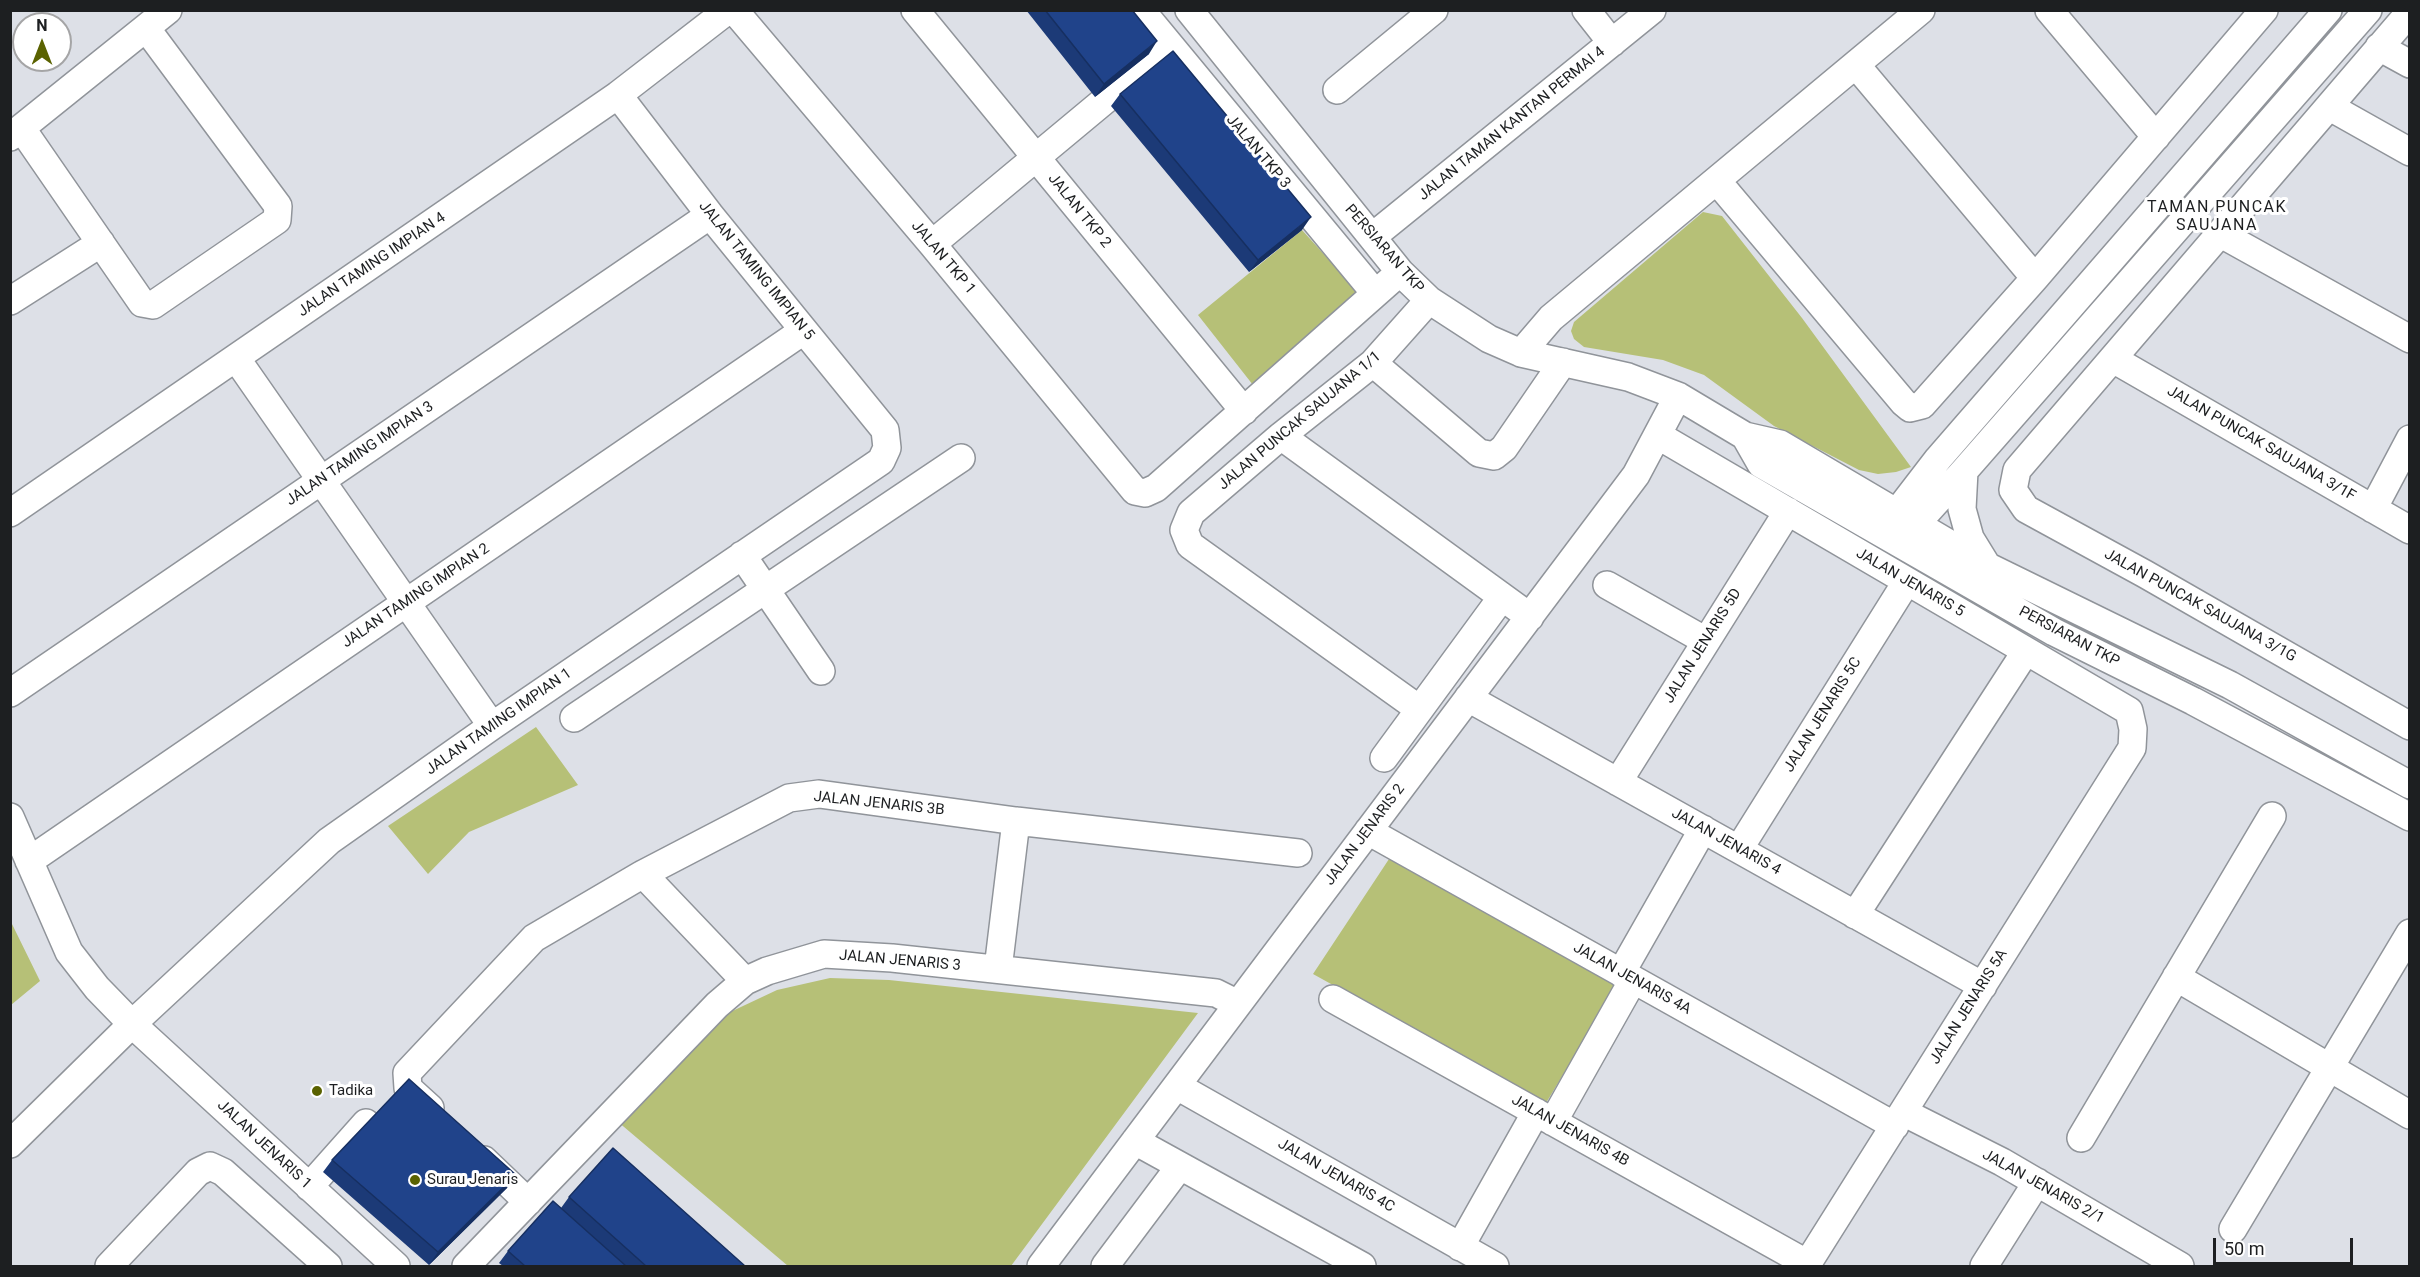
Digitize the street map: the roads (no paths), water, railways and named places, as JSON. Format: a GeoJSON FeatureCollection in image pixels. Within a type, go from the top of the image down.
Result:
{"type":"FeatureCollection","features":[{"type":"Feature","properties":{"kind":"street"},"geometry":{"type":"LineString","coordinates":[[146,28],[278,206],[277,220],[153,305],[142,303],[101,243],[16,133],[168,10]]}},
{"type":"Feature","properties":{"kind":"street","name":"JALAN TAMING IMPIAN 4"},"geometry":{"type":"LineString","coordinates":[[10,513],[618,95],[728,10]]}},
{"type":"Feature","properties":{"kind":"street","name":"JALAN TKP 1"},"geometry":{"type":"LineString","coordinates":[[734,10],[932,244],[1135,491],[1145,493],[1156,488],[1244,411]]}},
{"type":"Feature","properties":{"kind":"street","name":"JALAN TKP 2"},"geometry":{"type":"LineString","coordinates":[[915,10],[1244,411]]}},
{"type":"Feature","properties":{"kind":"street","name":"JALAN TKP 3"},"geometry":{"type":"LineString","coordinates":[[1141,10],[1375,293]]}},
{"type":"Feature","properties":{"kind":"street"},"geometry":{"type":"LineString","coordinates":[[1337,90],[1434,10]]}},
{"type":"Feature","properties":{"kind":"street"},"geometry":{"type":"LineString","coordinates":[[1586,10],[1612,43]]}},
{"type":"Feature","properties":{"kind":"street","name":"JALAN TAMAN KANTAN PERMAI 4"},"geometry":{"type":"LineString","coordinates":[[1372,237],[1652,10]]}},
{"type":"Feature","properties":{"kind":"street"},"geometry":{"type":"LineString","coordinates":[[1521,353],[1551,318],[1921,10]]}},
{"type":"Feature","properties":{"kind":"street"},"geometry":{"type":"LineString","coordinates":[[2049,10],[2156,137]]}},
{"type":"Feature","properties":{"kind":"street"},"geometry":{"type":"LineString","coordinates":[[1717,181],[1904,403],[1910,408],[1922,405],[2035,278],[2264,10]]}},
{"type":"Feature","properties":{"kind":"street"},"geometry":{"type":"LineString","coordinates":[[1894,539],[1938,459],[2328,10]]}},
{"type":"Feature","properties":{"kind":"street"},"geometry":{"type":"LineString","coordinates":[[1908,517],[1964,471],[2367,10]]}},
{"type":"Feature","properties":{"kind":"street"},"geometry":{"type":"LineString","coordinates":[[2113,359],[2409,12]]}},
{"type":"Feature","properties":{"kind":"street","name":"PERSIARAN TKP"},"geometry":{"type":"LineString","coordinates":[[1204,16],[1400,272],[1429,300],[1489,339],[1521,353],[1628,377],[1678,396],[1745,436],[1780,444],[1908,517],[1987,566],[2230,686],[2409,785]]}},
{"type":"Feature","properties":{"kind":"street"},"geometry":{"type":"LineString","coordinates":[[932,244],[1170,46]]}},
{"type":"Feature","properties":{"kind":"street"},"geometry":{"type":"LineString","coordinates":[[2379,47],[2409,64]]}},
{"type":"Feature","properties":{"kind":"street"},"geometry":{"type":"LineString","coordinates":[[1856,65],[2035,278]]}},
{"type":"Feature","properties":{"kind":"street","name":"JALAN TAMING IMPIAN 5"},"geometry":{"type":"LineString","coordinates":[[618,95],[710,215],[885,430],[887,448]]}},
{"type":"Feature","properties":{"kind":"street"},"geometry":{"type":"LineString","coordinates":[[2330,106],[2409,152]]}},
{"type":"Feature","properties":{"kind":"street","name":"JALAN TAMING IMPIAN 3"},"geometry":{"type":"LineString","coordinates":[[10,693],[710,215]]}},
{"type":"Feature","properties":{"kind":"street"},"geometry":{"type":"LineString","coordinates":[[2221,234],[2409,339]]}},
{"type":"Feature","properties":{"kind":"street"},"geometry":{"type":"LineString","coordinates":[[10,301],[101,243]]}},
{"type":"Feature","properties":{"kind":"street"},"geometry":{"type":"LineString","coordinates":[[1244,411],[1400,272]]}},
{"type":"Feature","properties":{"kind":"street","name":"JALAN PUNCAK SAUJANA 1/1"},"geometry":{"type":"LineString","coordinates":[[1419,709],[1190,545],[1184,530],[1191,513],[1281,436],[1373,363],[1429,300]]}},
{"type":"Feature","properties":{"kind":"street","name":"JALAN TAMING IMPIAN 2"},"geometry":{"type":"LineString","coordinates":[[29,861],[803,331]]}},
{"type":"Feature","properties":{"kind":"street"},"geometry":{"type":"LineString","coordinates":[[236,358],[492,726]]}},
{"type":"Feature","properties":{"kind":"street","name":"JALAN PUNCAK SAUJANA 3/1G"},"geometry":{"type":"LineString","coordinates":[[2113,359],[2017,470],[2013,490],[2026,509],[2409,726]]}},
{"type":"Feature","properties":{"kind":"street","name":"JALAN PUNCAK SAUJANA 3/1F"},"geometry":{"type":"LineString","coordinates":[[2113,359],[2409,530]]}},
{"type":"Feature","properties":{"kind":"street"},"geometry":{"type":"LineString","coordinates":[[1373,363],[1479,453],[1494,456],[1504,448],[1563,363]]}},
{"type":"Feature","properties":{"kind":"street","name":"JALAN JENARIS 2"},"geometry":{"type":"LineString","coordinates":[[1041,1266],[1636,476],[1678,396]]}},
{"type":"Feature","properties":{"kind":"street"},"geometry":{"type":"LineString","coordinates":[[1281,436],[1530,617]]}},
{"type":"Feature","properties":{"kind":"street","name":"JALAN JENARIS 5"},"geometry":{"type":"LineString","coordinates":[[1659,436],[2129,711],[2133,729],[2132,748]]}},
{"type":"Feature","properties":{"kind":"street","name":"PERSIARAN TKP"},"geometry":{"type":"LineString","coordinates":[[1745,436],[1761,464],[2054,632],[2193,700],[2409,817]]}},
{"type":"Feature","properties":{"kind":"street"},"geometry":{"type":"LineString","coordinates":[[2373,508],[2409,439]]}},
{"type":"Feature","properties":{"kind":"street","name":"JALAN TAMING IMPIAN 1"},"geometry":{"type":"LineString","coordinates":[[10,1144],[132,1024],[329,841],[492,726],[881,461],[887,448]]}},
{"type":"Feature","properties":{"kind":"street"},"geometry":{"type":"LineString","coordinates":[[574,718],[961,458]]}},
{"type":"Feature","properties":{"kind":"street"},"geometry":{"type":"LineString","coordinates":[[1856,487],[1895,484],[1911,478],[1938,459]]}},
{"type":"Feature","properties":{"kind":"street"},"geometry":{"type":"LineString","coordinates":[[1964,471],[1962,509],[1970,538],[1987,566]]}},
{"type":"Feature","properties":{"kind":"street","name":"JALAN JENARIS 5D"},"geometry":{"type":"LineString","coordinates":[[1618,782],[1788,511]]}},
{"type":"Feature","properties":{"kind":"street"},"geometry":{"type":"LineString","coordinates":[[742,555],[821,671]]}},
{"type":"Feature","properties":{"kind":"street","name":"JALAN JENARIS 5C"},"geometry":{"type":"LineString","coordinates":[[1739,849],[1907,581]]}},
{"type":"Feature","properties":{"kind":"street"},"geometry":{"type":"LineString","coordinates":[[1607,585],[1706,641]]}},
{"type":"Feature","properties":{"kind":"street"},"geometry":{"type":"LineString","coordinates":[[1384,758],[1502,597]]}},
{"type":"Feature","properties":{"kind":"street"},"geometry":{"type":"LineString","coordinates":[[1855,915],[2026,651]]}},
{"type":"Feature","properties":{"kind":"street","name":"JALAN JENARIS 4"},"geometry":{"type":"LineString","coordinates":[[1468,698],[1983,986]]}},
{"type":"Feature","properties":{"kind":"street","name":"JALAN JENARIS 5A"},"geometry":{"type":"LineString","coordinates":[[1807,1265],[2132,748]]}},
{"type":"Feature","properties":{"kind":"street","name":"JALAN JENARIS 3B"},"geometry":{"type":"LineString","coordinates":[[528,1202],[408,1088],[407,1073],[534,938],[643,874],[789,798],[819,794],[1016,821],[1298,853]]}},
{"type":"Feature","properties":{"kind":"street"},"geometry":{"type":"LineString","coordinates":[[2081,1138],[2272,816]]}},
{"type":"Feature","properties":{"kind":"street","name":"JALAN JENARIS 1"},"geometry":{"type":"LineString","coordinates":[[10,817],[69,952],[97,988],[132,1024],[396,1266]]}},
{"type":"Feature","properties":{"kind":"street"},"geometry":{"type":"LineString","coordinates":[[998,969],[1016,821]]}},
{"type":"Feature","properties":{"kind":"street"},"geometry":{"type":"LineString","coordinates":[[1460,1247],[1545,1117],[1627,976],[1703,829]]}},
{"type":"Feature","properties":{"kind":"street","name":"JALAN JENARIS 4A"},"geometry":{"type":"LineString","coordinates":[[1368,831],[1627,976],[1899,1119]]}},
{"type":"Feature","properties":{"kind":"street"},"geometry":{"type":"LineString","coordinates":[[643,874],[745,981]]}},
{"type":"Feature","properties":{"kind":"street"},"geometry":{"type":"LineString","coordinates":[[2233,1229],[2409,933]]}},
{"type":"Feature","properties":{"kind":"street","name":"JALAN JENARIS 3"},"geometry":{"type":"LineString","coordinates":[[470,1265],[528,1202],[604,1140],[717,1005],[745,981],[767,971],[824,954],[892,958],[1216,993],[1238,1004]]}},
{"type":"Feature","properties":{"kind":"street"},"geometry":{"type":"LineString","coordinates":[[2176,978],[2409,1115]]}},
{"type":"Feature","properties":{"kind":"street","name":"JALAN JENARIS 4B"},"geometry":{"type":"LineString","coordinates":[[1333,999],[1807,1265]]}},
{"type":"Feature","properties":{"kind":"street","name":"JALAN JENARIS 4C"},"geometry":{"type":"LineString","coordinates":[[1177,1086],[1495,1266]]}},
{"type":"Feature","properties":{"kind":"street","name":"JALAN JENARIS 2/1"},"geometry":{"type":"LineString","coordinates":[[1899,1119],[2002,1161],[2180,1266]]}},
{"type":"Feature","properties":{"kind":"street"},"geometry":{"type":"LineString","coordinates":[[309,1187],[366,1123]]}},
{"type":"Feature","properties":{"kind":"street"},"geometry":{"type":"LineString","coordinates":[[1135,1141],[1362,1266]]}},
{"type":"Feature","properties":{"kind":"street"},"geometry":{"type":"LineString","coordinates":[[111,1266],[198,1172],[210,1166],[223,1172],[328,1266]]}},
{"type":"Feature","properties":{"kind":"street"},"geometry":{"type":"LineString","coordinates":[[1105,1266],[1180,1166]]}},
{"type":"Feature","properties":{"kind":"street"},"geometry":{"type":"LineString","coordinates":[[1984,1266],[2037,1182]]}},
{"type":"Feature","properties":{"kind":"place","name":"Tadika"},"geometry":{"type":"Point","coordinates":[317,1091]}},
{"type":"Feature","properties":{"kind":"place","name":"Surau Jenaris"},"geometry":{"type":"Point","coordinates":[415,1180]}},
{"type":"Feature","properties":{"kind":"district","name":"TAMAN PUNCAK SAUJANA"},"geometry":{"type":"Point","coordinates":[2217,217]}}]}
